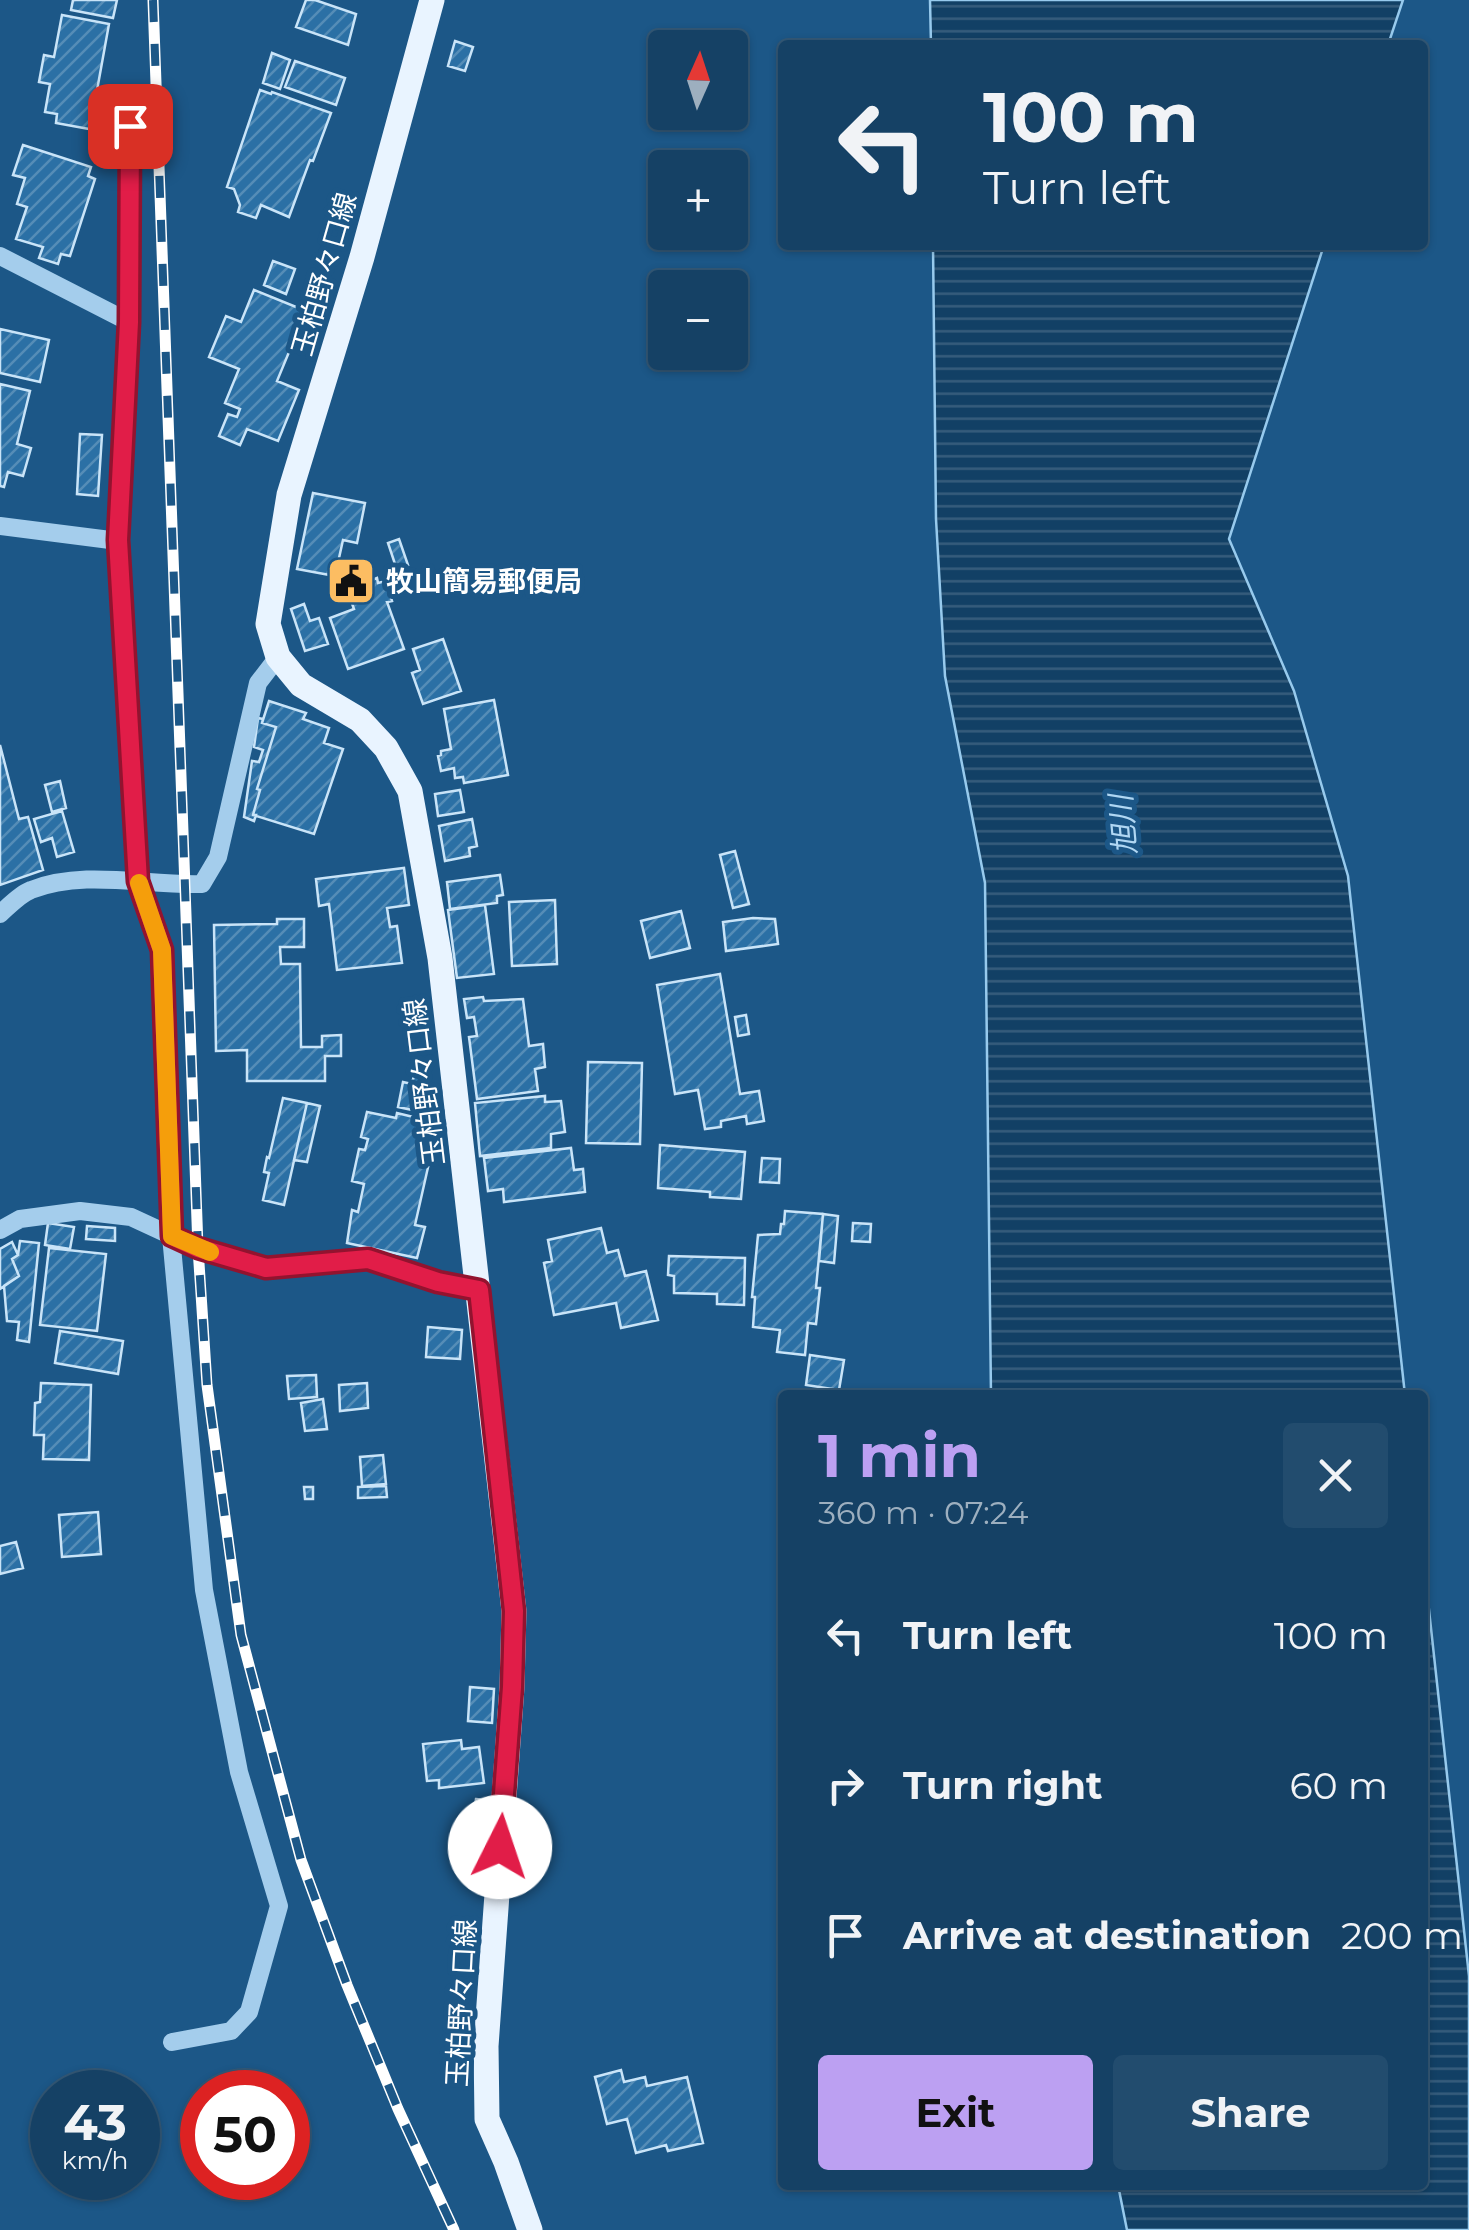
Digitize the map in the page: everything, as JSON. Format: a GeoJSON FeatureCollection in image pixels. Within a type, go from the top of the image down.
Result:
{"type":"FeatureCollection","features":[{"type":"Feature","properties":{"kind":"main road","name":"玉柏野々口線"},"geometry":{"type":"LineString","coordinates":[[432,0],[362,257],[289,495],[268,624],[278,657],[301,685],[360,720],[386,748],[410,791],[440,958],[514,1611],[486,2046],[487,2119],[530,2230]]}},
{"type":"Feature","properties":{"kind":"street"},"geometry":{"type":"LineString","coordinates":[[130,126],[129,322],[118,540],[138,881],[162,950],[172,1236],[204,1590],[239,1772],[279,1906],[249,2012],[231,2031],[172,2042]]}},
{"type":"Feature","properties":{"kind":"street"},"geometry":{"type":"LineString","coordinates":[[0,256],[129,322]]}},
{"type":"Feature","properties":{"kind":"street"},"geometry":{"type":"LineString","coordinates":[[0,526],[118,540]]}},
{"type":"Feature","properties":{"kind":"street"},"geometry":{"type":"LineString","coordinates":[[0,914],[28,890],[73,880],[202,884],[218,857],[258,684],[278,657]]}},
{"type":"Feature","properties":{"kind":"street"},"geometry":{"type":"LineString","coordinates":[[0,1230],[20,1219],[80,1211],[132,1217],[198,1248],[266,1268],[368,1259],[438,1282],[479,1290]]}},
{"type":"Feature","properties":{"kind":"water"},"geometry":{"type":"Polygon","coordinates":[[[930,0],[1403,0],[1390,40],[931,40],[930,0]]]}},
{"type":"Feature","properties":{"kind":"water","name":"旭川"},"geometry":{"type":"Polygon","coordinates":[[[933,250],[1322,250],[1229,539],[1294,691],[1348,876],[1404,1390],[991,1390],[985,883],[945,676],[936,519],[933,250]]]}},
{"type":"Feature","properties":{"kind":"water"},"geometry":{"type":"Polygon","coordinates":[[[1428,1601],[1469,1976],[1469,2230],[1127,2230],[1119,2190],[1428,2190],[1428,1601]]]}},
{"type":"Feature","properties":{"kind":"building"},"geometry":{"type":"Polygon","coordinates":[[[73,0],[117,0],[113,18],[71,10],[73,0]]]}},
{"type":"Feature","properties":{"kind":"building"},"geometry":{"type":"Polygon","coordinates":[[[306,0],[356,14],[348,45],[296,27],[306,0]]]}},
{"type":"Feature","properties":{"kind":"building"},"geometry":{"type":"Polygon","coordinates":[[[62,15],[109,24],[96,96],[117,100],[111,133],[56,123],[57,114],[45,112],[50,84],[39,82],[44,55],[54,57],[62,15]]]}},
{"type":"Feature","properties":{"kind":"building"},"geometry":{"type":"Polygon","coordinates":[[[455,41],[473,47],[465,71],[448,66],[455,41]]]}},
{"type":"Feature","properties":{"kind":"building"},"geometry":{"type":"Polygon","coordinates":[[[272,53],[290,60],[280,89],[263,83],[272,53]]]}},
{"type":"Feature","properties":{"kind":"building"},"geometry":{"type":"Polygon","coordinates":[[[295,61],[345,78],[336,105],[285,87],[295,61]]]}},
{"type":"Feature","properties":{"kind":"building"},"geometry":{"type":"Polygon","coordinates":[[[260,90],[331,113],[289,217],[261,205],[256,218],[238,212],[240,205],[234,189],[227,187],[260,90]]]}},
{"type":"Feature","properties":{"kind":"building"},"geometry":{"type":"Polygon","coordinates":[[[23,145],[91,167],[88,176],[95,179],[70,256],[61,254],[58,264],[39,258],[43,247],[16,239],[27,207],[17,204],[25,178],[13,175],[23,145]]]}},
{"type":"Feature","properties":{"kind":"building"},"geometry":{"type":"Polygon","coordinates":[[[273,261],[295,269],[286,294],[264,285],[273,261]]]}},
{"type":"Feature","properties":{"kind":"building"},"geometry":{"type":"Polygon","coordinates":[[[254,290],[306,311],[277,381],[299,390],[278,441],[247,429],[240,445],[219,436],[228,414],[237,417],[240,409],[225,403],[239,369],[209,357],[226,316],[241,322],[254,290]]]}},
{"type":"Feature","properties":{"kind":"building"},"geometry":{"type":"Polygon","coordinates":[[[0,329],[49,340],[40,382],[0,373],[0,329]]]}},
{"type":"Feature","properties":{"kind":"building"},"geometry":{"type":"Polygon","coordinates":[[[0,384],[30,391],[17,444],[31,448],[23,476],[8,472],[4,487],[0,486],[0,384]]]}},
{"type":"Feature","properties":{"kind":"building"},"geometry":{"type":"Polygon","coordinates":[[[80,434],[102,435],[98,496],[77,494],[80,434]]]}},
{"type":"Feature","properties":{"kind":"building"},"geometry":{"type":"Polygon","coordinates":[[[313,493],[365,503],[357,543],[343,540],[335,576],[297,569],[313,493]]]}},
{"type":"Feature","properties":{"kind":"building"},"geometry":{"type":"Polygon","coordinates":[[[399,539],[408,565],[397,570],[388,543],[399,539]]]}},
{"type":"Feature","properties":{"kind":"building"},"geometry":{"type":"Polygon","coordinates":[[[377,578],[378,583],[386,581],[392,601],[387,602],[404,649],[348,669],[330,618],[354,609],[347,590],[377,578]]]}},
{"type":"Feature","properties":{"kind":"building"},"geometry":{"type":"Polygon","coordinates":[[[304,604],[310,621],[319,618],[328,644],[305,651],[291,609],[304,604]]]}},
{"type":"Feature","properties":{"kind":"building"},"geometry":{"type":"Polygon","coordinates":[[[443,639],[461,691],[423,704],[412,673],[420,670],[413,649],[443,639]]]}},
{"type":"Feature","properties":{"kind":"building"},"geometry":{"type":"Polygon","coordinates":[[[494,700],[508,775],[464,783],[463,777],[455,778],[454,768],[441,771],[438,756],[451,749],[444,709],[494,700]]]}},
{"type":"Feature","properties":{"kind":"building"},"geometry":{"type":"Polygon","coordinates":[[[269,701],[306,713],[303,719],[329,728],[324,743],[343,749],[314,834],[253,815],[276,727],[262,723],[269,701]]]}},
{"type":"Feature","properties":{"kind":"building"},"geometry":{"type":"Polygon","coordinates":[[[258,718],[276,727],[257,789],[260,790],[254,821],[244,817],[252,761],[259,762],[263,750],[254,747],[258,718]]]}},
{"type":"Feature","properties":{"kind":"building"},"geometry":{"type":"Polygon","coordinates":[[[0,745],[19,819],[28,817],[43,870],[0,885],[0,745]]]}},
{"type":"Feature","properties":{"kind":"building"},"geometry":{"type":"Polygon","coordinates":[[[60,781],[66,808],[52,812],[45,785],[60,781]]]}},
{"type":"Feature","properties":{"kind":"building"},"geometry":{"type":"Polygon","coordinates":[[[460,790],[464,812],[438,816],[435,794],[460,790]]]}},
{"type":"Feature","properties":{"kind":"building"},"geometry":{"type":"Polygon","coordinates":[[[62,811],[74,852],[57,857],[52,838],[41,842],[34,819],[62,811]]]}},
{"type":"Feature","properties":{"kind":"building"},"geometry":{"type":"Polygon","coordinates":[[[472,819],[477,846],[469,848],[470,856],[445,861],[439,826],[472,819]]]}},
{"type":"Feature","properties":{"kind":"building"},"geometry":{"type":"Polygon","coordinates":[[[735,851],[749,904],[733,908],[720,855],[735,851]]]}},
{"type":"Feature","properties":{"kind":"building"},"geometry":{"type":"Polygon","coordinates":[[[404,868],[409,905],[387,908],[390,927],[397,926],[402,963],[337,970],[329,904],[319,906],[316,879],[404,868]]]}},
{"type":"Feature","properties":{"kind":"building"},"geometry":{"type":"Polygon","coordinates":[[[500,875],[503,895],[497,896],[497,903],[450,909],[447,882],[500,875]]]}},
{"type":"Feature","properties":{"kind":"building"},"geometry":{"type":"Polygon","coordinates":[[[555,900],[557,964],[512,966],[509,902],[555,900]]]}},
{"type":"Feature","properties":{"kind":"building"},"geometry":{"type":"Polygon","coordinates":[[[485,905],[494,974],[457,978],[448,910],[485,905]]]}},
{"type":"Feature","properties":{"kind":"building"},"geometry":{"type":"Polygon","coordinates":[[[681,911],[690,948],[650,958],[641,921],[681,911]]]}},
{"type":"Feature","properties":{"kind":"building"},"geometry":{"type":"Polygon","coordinates":[[[277,919],[304,919],[304,947],[280,947],[281,964],[300,964],[301,1047],[322,1047],[322,1036],[341,1035],[341,1056],[325,1056],[325,1081],[247,1081],[247,1050],[216,1051],[214,925],[277,924],[277,919]]]}},
{"type":"Feature","properties":{"kind":"building"},"geometry":{"type":"Polygon","coordinates":[[[775,919],[778,944],[726,951],[723,922],[775,919]]]}},
{"type":"Feature","properties":{"kind":"building"},"geometry":{"type":"Polygon","coordinates":[[[720,974],[740,1094],[759,1091],[764,1121],[747,1124],[746,1116],[705,1129],[698,1090],[675,1094],[657,985],[720,974]]]}},
{"type":"Feature","properties":{"kind":"building"},"geometry":{"type":"Polygon","coordinates":[[[483,997],[484,1001],[523,999],[529,1046],[543,1044],[545,1067],[535,1069],[538,1091],[477,1099],[469,1037],[477,1036],[474,1017],[467,1018],[464,999],[483,997]]]}},
{"type":"Feature","properties":{"kind":"building"},"geometry":{"type":"Polygon","coordinates":[[[746,1015],[749,1034],[738,1036],[735,1017],[746,1015]]]}},
{"type":"Feature","properties":{"kind":"building"},"geometry":{"type":"Polygon","coordinates":[[[588,1062],[642,1063],[640,1144],[586,1143],[588,1062]]]}},
{"type":"Feature","properties":{"kind":"building"},"geometry":{"type":"Polygon","coordinates":[[[414,1075],[426,1079],[425,1087],[435,1089],[431,1114],[398,1107],[403,1082],[412,1084],[414,1075]]]}},
{"type":"Feature","properties":{"kind":"building"},"geometry":{"type":"Polygon","coordinates":[[[545,1096],[545,1102],[561,1101],[565,1132],[551,1134],[551,1148],[480,1156],[475,1103],[545,1096]]]}},
{"type":"Feature","properties":{"kind":"building"},"geometry":{"type":"Polygon","coordinates":[[[283,1098],[307,1103],[284,1205],[263,1200],[269,1173],[264,1172],[283,1098]]]}},
{"type":"Feature","properties":{"kind":"building"},"geometry":{"type":"Polygon","coordinates":[[[307,1103],[320,1106],[307,1162],[294,1160],[307,1103]]]}},
{"type":"Feature","properties":{"kind":"building"},"geometry":{"type":"Polygon","coordinates":[[[367,1112],[396,1118],[397,1113],[438,1123],[415,1225],[425,1227],[417,1258],[347,1243],[352,1210],[358,1212],[364,1184],[352,1181],[359,1149],[365,1150],[368,1139],[361,1137],[367,1112]]]}},
{"type":"Feature","properties":{"kind":"building"},"geometry":{"type":"Polygon","coordinates":[[[660,1145],[745,1152],[741,1199],[658,1188],[660,1145]]]}},
{"type":"Feature","properties":{"kind":"building"},"geometry":{"type":"Polygon","coordinates":[[[571,1148],[574,1170],[583,1169],[585,1192],[504,1202],[503,1189],[488,1191],[484,1158],[571,1148]]]}},
{"type":"Feature","properties":{"kind":"building"},"geometry":{"type":"Polygon","coordinates":[[[762,1158],[780,1159],[779,1183],[760,1182],[762,1158]]]}},
{"type":"Feature","properties":{"kind":"building"},"geometry":{"type":"Polygon","coordinates":[[[785,1211],[823,1214],[816,1324],[808,1323],[805,1355],[777,1352],[780,1330],[753,1327],[758,1235],[780,1234],[785,1211]]]}},
{"type":"Feature","properties":{"kind":"building"},"geometry":{"type":"Polygon","coordinates":[[[823,1214],[838,1216],[834,1263],[819,1261],[823,1214]]]}},
{"type":"Feature","properties":{"kind":"building"},"geometry":{"type":"Polygon","coordinates":[[[48,1223],[74,1227],[70,1249],[45,1245],[48,1223]]]}},
{"type":"Feature","properties":{"kind":"building"},"geometry":{"type":"Polygon","coordinates":[[[853,1223],[871,1224],[870,1242],[852,1241],[853,1223]]]}},
{"type":"Feature","properties":{"kind":"building"},"geometry":{"type":"Polygon","coordinates":[[[87,1226],[115,1228],[115,1241],[86,1239],[87,1226]]]}},
{"type":"Feature","properties":{"kind":"building"},"geometry":{"type":"Polygon","coordinates":[[[601,1228],[607,1253],[618,1250],[625,1276],[646,1271],[658,1320],[621,1328],[616,1303],[554,1315],[544,1263],[552,1261],[548,1240],[601,1228]]]}},
{"type":"Feature","properties":{"kind":"building"},"geometry":{"type":"Polygon","coordinates":[[[20,1241],[39,1243],[29,1342],[17,1340],[19,1322],[7,1321],[4,1286],[19,1276],[12,1259],[18,1255],[20,1241]]]}},
{"type":"Feature","properties":{"kind":"building"},"geometry":{"type":"Polygon","coordinates":[[[12,1242],[18,1255],[12,1259],[19,1276],[0,1289],[0,1249],[12,1242]]]}},
{"type":"Feature","properties":{"kind":"building"},"geometry":{"type":"Polygon","coordinates":[[[49,1248],[106,1254],[97,1331],[40,1325],[49,1248]]]}},
{"type":"Feature","properties":{"kind":"building"},"geometry":{"type":"Polygon","coordinates":[[[669,1256],[745,1258],[744,1305],[717,1304],[717,1294],[674,1293],[674,1276],[668,1275],[669,1256]]]}},
{"type":"Feature","properties":{"kind":"building"},"geometry":{"type":"Polygon","coordinates":[[[428,1327],[462,1330],[460,1359],[426,1357],[428,1327]]]}},
{"type":"Feature","properties":{"kind":"building"},"geometry":{"type":"Polygon","coordinates":[[[60,1331],[123,1341],[118,1374],[55,1363],[60,1331]]]}},
{"type":"Feature","properties":{"kind":"building"},"geometry":{"type":"Polygon","coordinates":[[[810,1355],[844,1360],[839,1390],[806,1385],[810,1355]]]}},
{"type":"Feature","properties":{"kind":"building"},"geometry":{"type":"Polygon","coordinates":[[[316,1375],[317,1397],[289,1399],[287,1376],[316,1375]]]}},
{"type":"Feature","properties":{"kind":"building"},"geometry":{"type":"Polygon","coordinates":[[[41,1383],[91,1385],[89,1460],[43,1459],[44,1435],[34,1435],[35,1403],[40,1402],[41,1383]]]}},
{"type":"Feature","properties":{"kind":"building"},"geometry":{"type":"Polygon","coordinates":[[[367,1383],[368,1408],[340,1411],[339,1385],[367,1383]]]}},
{"type":"Feature","properties":{"kind":"building"},"geometry":{"type":"Polygon","coordinates":[[[323,1399],[327,1429],[305,1431],[301,1403],[323,1399]]]}},
{"type":"Feature","properties":{"kind":"building"},"geometry":{"type":"Polygon","coordinates":[[[383,1455],[386,1484],[362,1486],[360,1457],[383,1455]]]}},
{"type":"Feature","properties":{"kind":"building"},"geometry":{"type":"Polygon","coordinates":[[[386,1486],[387,1497],[358,1498],[358,1487],[386,1486]]]}},
{"type":"Feature","properties":{"kind":"building"},"geometry":{"type":"Polygon","coordinates":[[[304,1487],[313,1487],[313,1499],[305,1499],[304,1487]]]}},
{"type":"Feature","properties":{"kind":"building"},"geometry":{"type":"Polygon","coordinates":[[[98,1512],[101,1554],[62,1557],[59,1515],[98,1512]]]}},
{"type":"Feature","properties":{"kind":"building"},"geometry":{"type":"Polygon","coordinates":[[[16,1542],[23,1568],[0,1574],[0,1546],[16,1542]]]}},
{"type":"Feature","properties":{"kind":"building"},"geometry":{"type":"Polygon","coordinates":[[[470,1687],[494,1689],[492,1723],[468,1721],[470,1687]]]}},
{"type":"Feature","properties":{"kind":"building"},"geometry":{"type":"Polygon","coordinates":[[[461,1740],[462,1749],[479,1747],[484,1783],[439,1788],[439,1780],[427,1781],[423,1744],[461,1740]]]}},
{"type":"Feature","properties":{"kind":"building"},"geometry":{"type":"Polygon","coordinates":[[[476,1799],[486,1800],[485,1814],[474,1812],[476,1799]]]}},
{"type":"Feature","properties":{"kind":"building"},"geometry":{"type":"Polygon","coordinates":[[[621,2070],[624,2082],[645,2077],[647,2086],[687,2077],[703,2143],[668,2151],[666,2145],[636,2153],[627,2119],[607,2124],[595,2077],[621,2070]]]}},
{"type":"Feature","properties":{"kind":"railway"},"geometry":{"type":"LineString","coordinates":[[153,0],[198,1248],[207,1385],[241,1635],[301,1860],[398,2109],[454,2230]]}},
{"type":"Feature","properties":{"kind":"slow traffic"},"geometry":{"type":"LineString","coordinates":[[139,883],[162,950],[172,1236],[210,1252]]}},
{"type":"Feature","properties":{"kind":"place","name":"牧山簡易郵便局"},"geometry":{"type":"Point","coordinates":[351,581]}},
{"type":"Feature","properties":{"kind":"route"},"geometry":{"type":"LineString","coordinates":[[130,126],[129,322],[118,540],[138,881],[162,950],[172,1236],[266,1268],[368,1259],[438,1282],[479,1290],[514,1611],[500,1847]]}}]}
